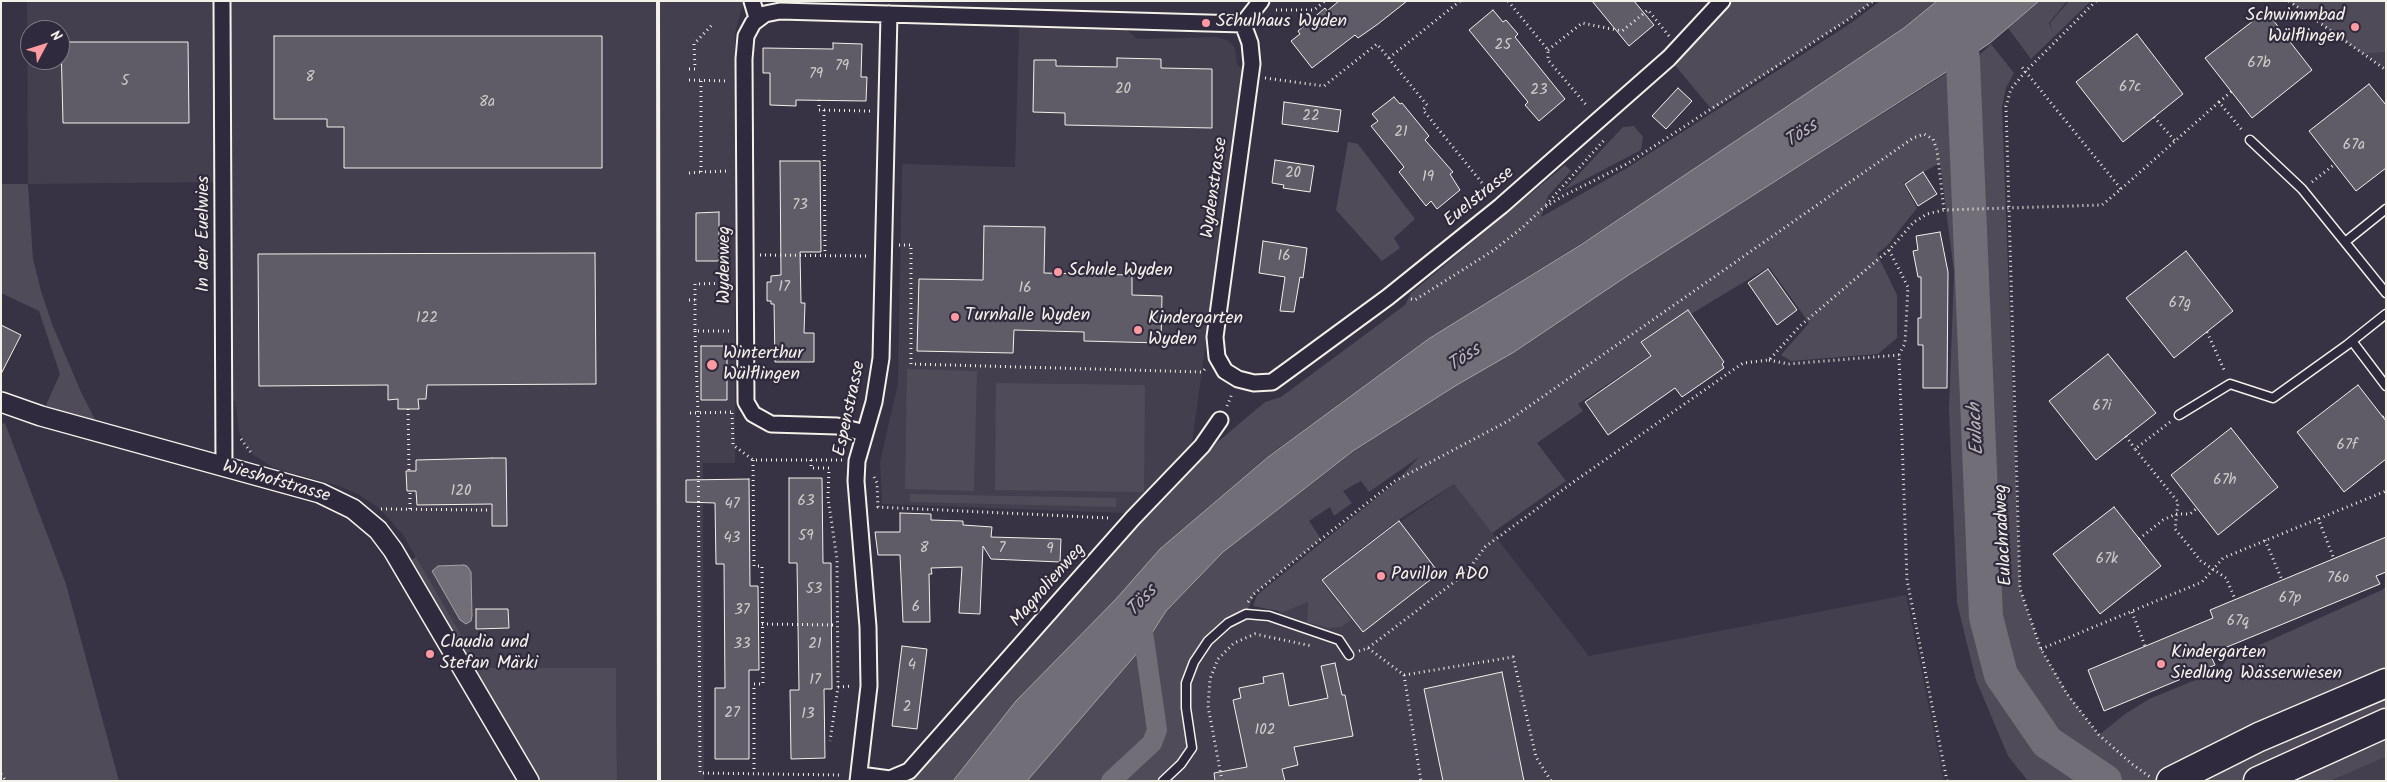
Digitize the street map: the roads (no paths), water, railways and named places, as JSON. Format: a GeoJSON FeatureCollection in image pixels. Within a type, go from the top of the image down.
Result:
{"type":"FeatureCollection","features":[{"type":"Feature","properties":{"kind":"highway"},"geometry":{"type":"LineString","coordinates":[[2169,779],[2386,683]]}},
{"type":"Feature","properties":{"kind":"highway"},"geometry":{"type":"LineString","coordinates":[[2258,781],[2386,722]]}},
{"type":"Feature","properties":{"kind":"street","name":"In der Euelwies"},"geometry":{"type":"LineString","coordinates":[[222,1],[224,468]]}},
{"type":"Feature","properties":{"kind":"street"},"geometry":{"type":"LineString","coordinates":[[752,1],[757,18],[769,12],[780,11],[889,14],[909,8],[1243,24],[1261,1]]}},
{"type":"Feature","properties":{"kind":"street","name":"Euelstrasse"},"geometry":{"type":"LineString","coordinates":[[1238,379],[1254,383],[1272,382],[1388,297],[1501,206],[1599,121],[1679,48],[1722,1]]}},
{"type":"Feature","properties":{"kind":"street","name":"Espenstrasse"},"geometry":{"type":"LineString","coordinates":[[859,778],[869,686],[868,627],[856,505],[857,461],[879,382],[881,358],[889,14]]}},
{"type":"Feature","properties":{"kind":"street","name":"Wydenweg"},"geometry":{"type":"LineString","coordinates":[[757,18],[746,36],[744,81],[745,395],[753,414],[764,422],[778,426],[837,426],[865,433]]}},
{"type":"Feature","properties":{"kind":"street","name":"Wydenstrasse"},"geometry":{"type":"LineString","coordinates":[[1238,379],[1225,371],[1217,357],[1215,337],[1252,64],[1250,43],[1243,24]]}},
{"type":"Feature","properties":{"kind":"street","name":"Wieshofstrasse"},"geometry":{"type":"LineString","coordinates":[[1,402],[41,416],[325,495],[353,509],[372,524],[393,550],[529,781]]}},
{"type":"Feature","properties":{"kind":"street","name":"Magnolienweg"},"geometry":{"type":"LineString","coordinates":[[859,778],[890,779],[909,771],[1133,518],[1202,446],[1220,420]]}},
{"type":"Feature","properties":{"kind":"lane"},"geometry":{"type":"LineString","coordinates":[[2250,140],[2302,189],[2386,293]]}},
{"type":"Feature","properties":{"kind":"lane"},"geometry":{"type":"LineString","coordinates":[[2344,242],[2386,209]]}},
{"type":"Feature","properties":{"kind":"lane"},"geometry":{"type":"LineString","coordinates":[[2179,415],[2230,384],[2273,398],[2386,314]]}},
{"type":"Feature","properties":{"kind":"lane"},"geometry":{"type":"LineString","coordinates":[[2352,341],[2386,386]]}},
{"type":"Feature","properties":{"kind":"lane"},"geometry":{"type":"LineString","coordinates":[[1163,781],[1181,764],[1192,748],[1186,708],[1186,683],[1194,662],[1215,635],[1228,623],[1246,614],[1269,616],[1339,640],[1349,655]]}},
{"type":"Feature","properties":{"kind":"water","name":"Töss"},"geometry":{"type":"Polygon","coordinates":[[[1937,1],[2039,1],[1990,43],[1954,67],[1630,274],[1514,352],[1455,386],[1353,451],[1223,552],[1166,611],[1145,644],[1027,781],[953,781],[1016,701],[1116,599],[1160,549],[1268,457],[1430,338],[1582,244],[1904,28],[1937,1]]]}},
{"type":"Feature","properties":{"kind":"water"},"geometry":{"type":"Polygon","coordinates":[[[464,565],[471,572],[472,616],[471,621],[466,624],[460,620],[432,571],[438,566],[464,565]]]}},
{"type":"Feature","properties":{"kind":"waterway","name":"Eulach"},"geometry":{"type":"LineString","coordinates":[[1960,30],[1963,61],[1986,617],[2001,675],[2047,742],[2105,781]]}},
{"type":"Feature","properties":{"kind":"waterway","name":"Töss"},"geometry":{"type":"LineString","coordinates":[[1111,781],[1152,743],[1157,730],[1141,618]]}},
{"type":"Feature","properties":{"kind":"railway"},"geometry":{"type":"LineString","coordinates":[[658,1],[659,781]]}},
{"type":"Feature","properties":{"kind":"place","name":"Schulhaus Wyden"},"geometry":{"type":"Point","coordinates":[1206,23]}},
{"type":"Feature","properties":{"kind":"place","name":"Schwimmbad Wülflingen"},"geometry":{"type":"Point","coordinates":[2355,27]}},
{"type":"Feature","properties":{"kind":"place","name":"Schule Wyden"},"geometry":{"type":"Point","coordinates":[1058,272]}},
{"type":"Feature","properties":{"kind":"place","name":"Turnhalle Wyden"},"geometry":{"type":"Point","coordinates":[955,317]}},
{"type":"Feature","properties":{"kind":"place","name":"Kindergarten Wyden"},"geometry":{"type":"Point","coordinates":[1138,330]}},
{"type":"Feature","properties":{"kind":"place","name":"Winterthur Wülflingen"},"geometry":{"type":"Point","coordinates":[712,365]}},
{"type":"Feature","properties":{"kind":"place","name":"Pavillon ADO"},"geometry":{"type":"Point","coordinates":[1381,576]}},
{"type":"Feature","properties":{"kind":"place","name":"Claudia und Stefan Märki"},"geometry":{"type":"Point","coordinates":[430,654]}},
{"type":"Feature","properties":{"kind":"place","name":"Kindergarten Siedlung Wässerwiesen"},"geometry":{"type":"Point","coordinates":[2161,664]}}]}
